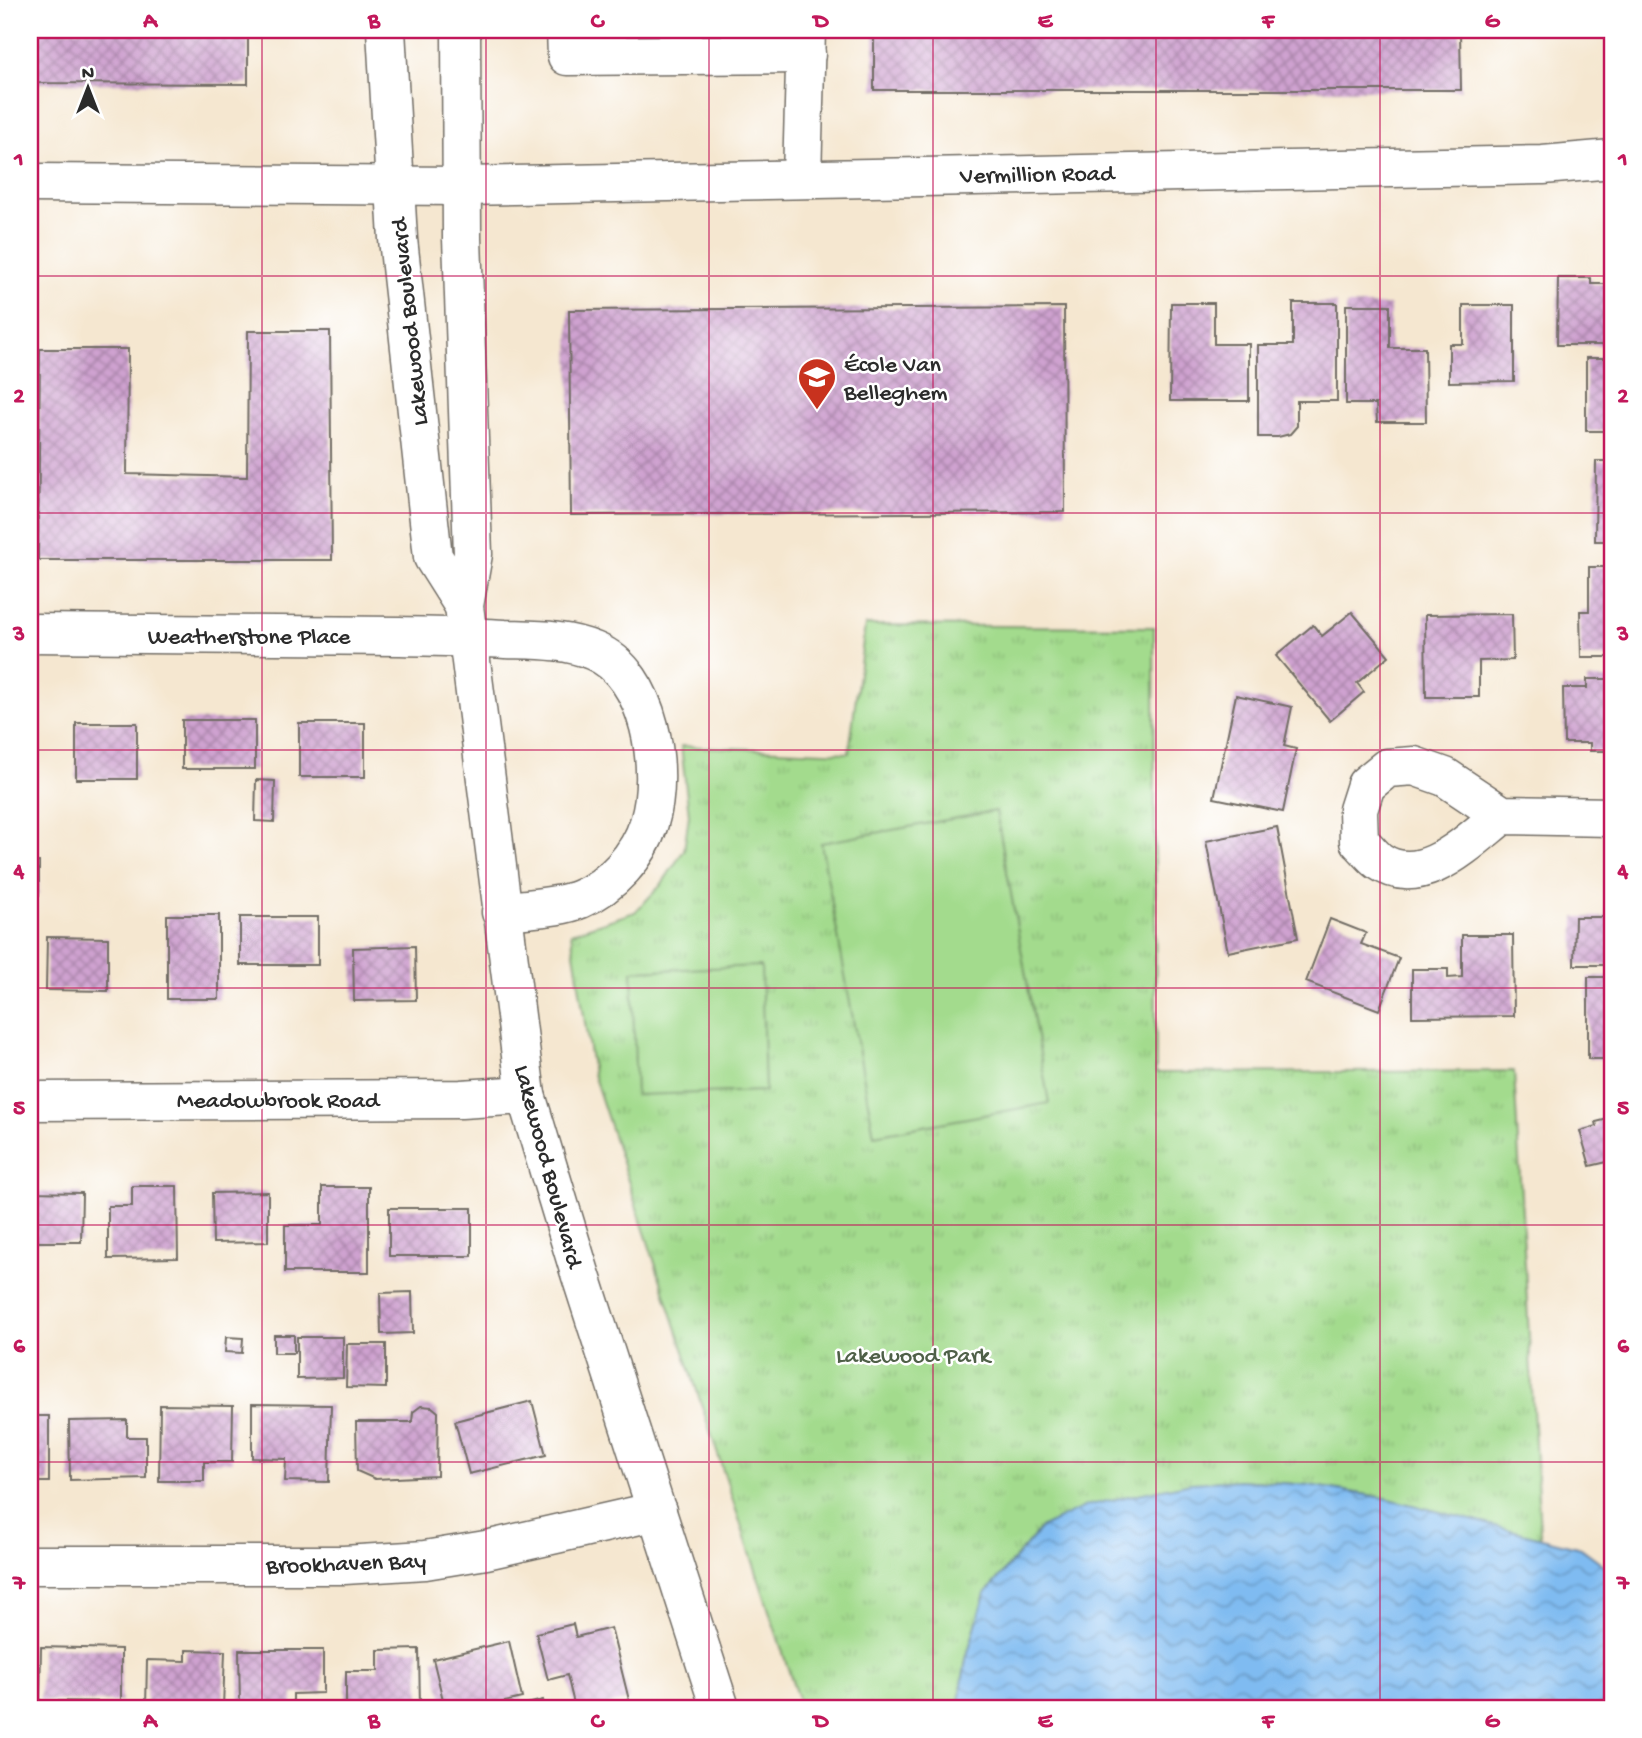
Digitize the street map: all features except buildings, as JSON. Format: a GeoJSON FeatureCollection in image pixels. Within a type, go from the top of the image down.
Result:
{"type":"FeatureCollection","features":[{"type":"Feature","properties":{"kind":"street","name":"Lakewood Boulevard"},"geometry":{"type":"LineString","coordinates":[[386,30],[398,239],[433,557],[466,621]]}},
{"type":"Feature","properties":{"kind":"street","name":"Lakewood Boulevard"},"geometry":{"type":"LineString","coordinates":[[461,30],[462,186],[473,554],[466,621],[526,1095],[579,1270],[720,1708]]}},
{"type":"Feature","properties":{"kind":"street"},"geometry":{"type":"LineString","coordinates":[[566,30],[566,56],[806,42],[802,178]]}},
{"type":"Feature","properties":{"kind":"street","name":"Vermillion Road"},"geometry":{"type":"LineString","coordinates":[[462,186],[1529,165],[1612,159]]}},
{"type":"Feature","properties":{"kind":"street"},"geometry":{"type":"LineString","coordinates":[[30,183],[462,186]]}},
{"type":"Feature","properties":{"kind":"street","name":"Weatherstone Place"},"geometry":{"type":"LineString","coordinates":[[30,633],[466,621],[596,651],[620,669],[640,696],[651,733],[655,781],[649,823],[632,859],[605,884],[579,900],[501,912]]}},
{"type":"Feature","properties":{"kind":"street"},"geometry":{"type":"LineString","coordinates":[[1502,815],[1612,817]]}},
{"type":"Feature","properties":{"kind":"street","name":"Meadowbrook Road"},"geometry":{"type":"LineString","coordinates":[[30,1101],[461,1099],[526,1095]]}},
{"type":"Feature","properties":{"kind":"street","name":"Brookhaven Bay"},"geometry":{"type":"LineString","coordinates":[[30,1565],[344,1565],[425,1560],[486,1550],[657,1511]]}},
{"type":"Feature","properties":{"kind":"green space","name":"Lakewood Park"},"geometry":{"type":"Polygon","coordinates":[[[865,625],[1154,627],[1156,1073],[1514,1071],[1541,1549],[1477,1522],[1385,1498],[1309,1485],[1239,1480],[1042,1527],[985,1594],[966,1659],[958,1708],[801,1708],[593,1074],[571,933],[635,912],[661,885],[684,850],[689,815],[681,746],[849,753],[865,625]]]}},
{"type":"Feature","properties":{"kind":"green space"},"geometry":{"type":"Polygon","coordinates":[[[996,811],[1049,1103],[874,1135],[821,843],[996,811]]]}},
{"type":"Feature","properties":{"kind":"green space"},"geometry":{"type":"Polygon","coordinates":[[[761,966],[765,1091],[636,1095],[632,971],[761,966]]]}},
{"type":"Feature","properties":{"kind":"water"},"geometry":{"type":"Polygon","coordinates":[[[1239,1480],[1309,1485],[1385,1498],[1581,1548],[1612,1571],[1612,1708],[958,1708],[966,1659],[985,1594],[1042,1527],[1086,1506],[1191,1483],[1239,1480]]]}},
{"type":"Feature","properties":{"kind":"place","name":"École Van Belleghem"},"geometry":{"type":"Point","coordinates":[817,411]}}]}
